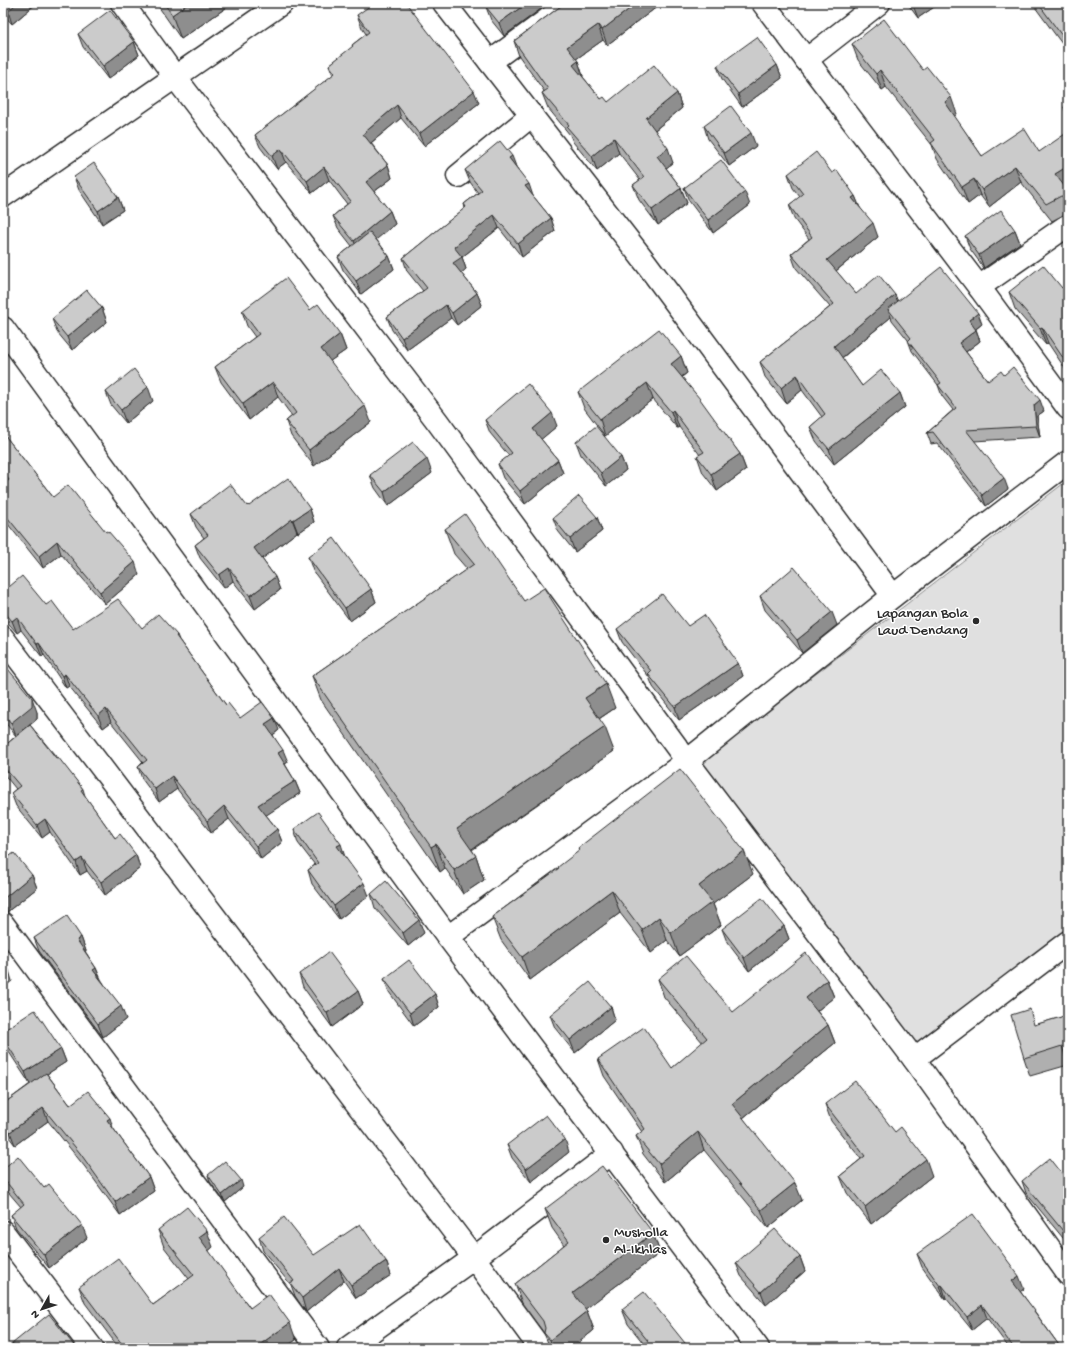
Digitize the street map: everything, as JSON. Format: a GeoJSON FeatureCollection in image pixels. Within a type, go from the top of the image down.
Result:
{"type":"FeatureCollection","features":[{"type":"Feature","properties":{"kind":"street"},"geometry":{"type":"LineString","coordinates":[[122,3],[175,77],[437,421],[687,761],[914,1059],[1068,1274]]}},
{"type":"Feature","properties":{"kind":"street"},"geometry":{"type":"LineString","coordinates":[[3,196],[282,3]]}},
{"type":"Feature","properties":{"kind":"street"},"geometry":{"type":"LineString","coordinates":[[444,3],[646,263],[893,596]]}},
{"type":"Feature","properties":{"kind":"street"},"geometry":{"type":"LineString","coordinates":[[490,62],[570,3]]}},
{"type":"Feature","properties":{"kind":"street"},"geometry":{"type":"LineString","coordinates":[[762,3],[979,287],[1068,408]]}},
{"type":"Feature","properties":{"kind":"street"},"geometry":{"type":"LineString","coordinates":[[806,60],[879,3]]}},
{"type":"Feature","properties":{"kind":"street"},"geometry":{"type":"LineString","coordinates":[[458,176],[532,116]]}},
{"type":"Feature","properties":{"kind":"street"},"geometry":{"type":"LineString","coordinates":[[979,287],[1068,225]]}},
{"type":"Feature","properties":{"kind":"street"},"geometry":{"type":"LineString","coordinates":[[3,328],[448,937],[758,1348]]}},
{"type":"Feature","properties":{"kind":"street"},"geometry":{"type":"LineString","coordinates":[[448,937],[687,761],[893,596],[1068,462]]}},
{"type":"Feature","properties":{"kind":"street"},"geometry":{"type":"LineString","coordinates":[[3,638],[474,1258],[540,1348]]}},
{"type":"Feature","properties":{"kind":"street"},"geometry":{"type":"LineString","coordinates":[[3,924],[318,1348]]}},
{"type":"Feature","properties":{"kind":"street"},"geometry":{"type":"LineString","coordinates":[[914,1059],[1068,942]]}},
{"type":"Feature","properties":{"kind":"street"},"geometry":{"type":"LineString","coordinates":[[348,1348],[474,1258],[612,1153]]}},
{"type":"Feature","properties":{"kind":"street"},"geometry":{"type":"LineString","coordinates":[[3,1232],[92,1348]]}},
{"type":"Feature","properties":{"kind":"shaded area","name":"Lapangan Bola Laud Dendang"},"geometry":{"type":"Polygon","coordinates":[[[1068,480],[1068,927],[916,1044],[700,763],[1068,480]]]}},
{"type":"Feature","properties":{"kind":"building"},"geometry":{"type":"Polygon","coordinates":[[[3,3],[17,3],[8,11],[3,6],[3,3]]]}},
{"type":"Feature","properties":{"kind":"building"},"geometry":{"type":"Polygon","coordinates":[[[164,3],[189,3],[172,15],[164,3]]]}},
{"type":"Feature","properties":{"kind":"building"},"geometry":{"type":"Polygon","coordinates":[[[374,3],[406,3],[474,91],[419,134],[397,105],[363,134],[388,165],[366,182],[390,211],[354,241],[333,216],[351,201],[324,167],[307,181],[281,149],[272,156],[255,135],[335,73],[329,65],[369,32],[357,15],[374,3]]]}},
{"type":"Feature","properties":{"kind":"building"},"geometry":{"type":"Polygon","coordinates":[[[492,3],[527,3],[499,23],[486,7],[492,3]]]}},
{"type":"Feature","properties":{"kind":"building"},"geometry":{"type":"Polygon","coordinates":[[[565,3],[637,3],[602,30],[598,25],[567,47],[578,61],[573,65],[601,99],[604,97],[608,102],[654,65],[677,93],[646,118],[668,148],[657,156],[681,188],[652,210],[633,185],[644,177],[614,138],[592,156],[567,127],[569,125],[542,93],[548,89],[514,41],[565,3]]]}},
{"type":"Feature","properties":{"kind":"building"},"geometry":{"type":"Polygon","coordinates":[[[1038,3],[1068,3],[1068,44],[1038,3]]]}},
{"type":"Feature","properties":{"kind":"building"},"geometry":{"type":"Polygon","coordinates":[[[110,10],[134,42],[103,66],[78,34],[110,10]]]}},
{"type":"Feature","properties":{"kind":"building"},"geometry":{"type":"Polygon","coordinates":[[[884,19],[923,70],[927,67],[951,97],[945,102],[982,156],[1024,128],[1039,152],[1068,132],[1068,166],[1055,174],[1068,191],[1068,198],[1061,196],[1046,204],[1015,166],[982,190],[974,179],[962,187],[931,143],[935,140],[880,70],[876,74],[852,44],[884,19]]]}},
{"type":"Feature","properties":{"kind":"building"},"geometry":{"type":"Polygon","coordinates":[[[757,37],[777,65],[738,94],[717,66],[757,37]]]}},
{"type":"Feature","properties":{"kind":"building"},"geometry":{"type":"Polygon","coordinates":[[[1068,104],[1068,113],[1064,107],[1068,104]]]}},
{"type":"Feature","properties":{"kind":"building"},"geometry":{"type":"Polygon","coordinates":[[[731,106],[751,133],[724,153],[704,126],[731,106]]]}},
{"type":"Feature","properties":{"kind":"building"},"geometry":{"type":"Polygon","coordinates":[[[500,141],[512,156],[509,158],[529,184],[525,186],[551,218],[518,244],[494,215],[454,247],[462,257],[453,263],[477,293],[452,313],[446,305],[402,338],[387,317],[427,288],[403,258],[466,207],[464,204],[482,190],[465,170],[500,141]]]}},
{"type":"Feature","properties":{"kind":"building"},"geometry":{"type":"Polygon","coordinates":[[[816,152],[832,173],[837,170],[855,196],[852,198],[873,223],[827,260],[856,294],[879,275],[895,295],[834,346],[862,386],[881,370],[900,393],[829,449],[810,427],[825,414],[797,375],[781,388],[760,362],[834,304],[791,254],[812,237],[789,205],[803,194],[788,174],[816,152]]]}},
{"type":"Feature","properties":{"kind":"building"},"geometry":{"type":"Polygon","coordinates":[[[721,160],[745,192],[708,220],[684,188],[721,160]]]}},
{"type":"Feature","properties":{"kind":"building"},"geometry":{"type":"Polygon","coordinates":[[[94,163],[118,197],[98,211],[74,177],[94,163]]]}},
{"type":"Feature","properties":{"kind":"building"},"geometry":{"type":"Polygon","coordinates":[[[1001,210],[1015,230],[979,255],[965,236],[1001,210]]]}},
{"type":"Feature","properties":{"kind":"building"},"geometry":{"type":"Polygon","coordinates":[[[1068,219],[1068,226],[1065,222],[1068,219]]]}},
{"type":"Feature","properties":{"kind":"building"},"geometry":{"type":"Polygon","coordinates":[[[370,232],[389,256],[356,281],[338,257],[370,232]]]}},
{"type":"Feature","properties":{"kind":"building"},"geometry":{"type":"Polygon","coordinates":[[[1043,265],[1062,288],[1068,284],[1068,365],[1042,327],[1040,328],[1009,292],[1043,265]]]}},
{"type":"Feature","properties":{"kind":"building"},"geometry":{"type":"Polygon","coordinates":[[[941,267],[978,313],[969,320],[976,330],[959,343],[988,381],[1001,371],[1004,375],[1013,367],[1040,400],[1034,405],[1036,426],[966,430],[1004,478],[982,495],[933,432],[927,433],[956,408],[938,385],[941,383],[908,341],[911,338],[888,309],[941,267]]]}},
{"type":"Feature","properties":{"kind":"building"},"geometry":{"type":"Polygon","coordinates":[[[286,278],[310,310],[318,304],[340,334],[321,349],[365,406],[309,450],[286,421],[296,413],[273,382],[243,404],[215,367],[259,334],[242,311],[286,278]]]}},
{"type":"Feature","properties":{"kind":"building"},"geometry":{"type":"Polygon","coordinates":[[[87,290],[102,308],[67,337],[52,319],[87,290]]]}},
{"type":"Feature","properties":{"kind":"building"},"geometry":{"type":"Polygon","coordinates":[[[659,329],[681,356],[671,364],[700,399],[740,454],[711,474],[697,456],[704,452],[673,410],[671,412],[647,383],[600,419],[578,392],[659,329]]]}},
{"type":"Feature","properties":{"kind":"building"},"geometry":{"type":"Polygon","coordinates":[[[134,369],[148,387],[121,410],[106,392],[134,369]]]}},
{"type":"Feature","properties":{"kind":"building"},"geometry":{"type":"Polygon","coordinates":[[[528,384],[552,413],[533,429],[558,460],[520,491],[498,464],[512,453],[485,420],[528,384]]]}},
{"type":"Feature","properties":{"kind":"building"},"geometry":{"type":"Polygon","coordinates":[[[596,426],[621,457],[601,473],[576,442],[596,426]]]}},
{"type":"Feature","properties":{"kind":"building"},"geometry":{"type":"Polygon","coordinates":[[[3,433],[53,497],[68,485],[106,532],[108,531],[135,562],[100,592],[57,541],[39,556],[3,512],[3,485],[9,480],[3,472],[3,433]]]}},
{"type":"Feature","properties":{"kind":"building"},"geometry":{"type":"Polygon","coordinates":[[[413,442],[427,459],[384,492],[370,475],[413,442]]]}},
{"type":"Feature","properties":{"kind":"building"},"geometry":{"type":"Polygon","coordinates":[[[288,478],[310,509],[293,520],[292,519],[254,548],[275,577],[250,596],[229,568],[219,575],[195,545],[208,535],[191,514],[230,484],[247,506],[249,506],[288,478]]]}},
{"type":"Feature","properties":{"kind":"building"},"geometry":{"type":"Polygon","coordinates":[[[579,496],[597,517],[570,539],[553,518],[579,496]]]}},
{"type":"Feature","properties":{"kind":"building"},"geometry":{"type":"Polygon","coordinates":[[[465,514],[524,601],[544,588],[606,684],[585,698],[605,727],[457,829],[476,856],[454,870],[436,844],[431,847],[312,676],[474,564],[445,529],[465,514]]]}},
{"type":"Feature","properties":{"kind":"building"},"geometry":{"type":"Polygon","coordinates":[[[334,538],[371,589],[345,608],[308,557],[334,538]]]}},
{"type":"Feature","properties":{"kind":"building"},"geometry":{"type":"Polygon","coordinates":[[[794,567],[832,612],[797,640],[760,596],[794,567]]]}},
{"type":"Feature","properties":{"kind":"building"},"geometry":{"type":"Polygon","coordinates":[[[22,576],[46,605],[52,601],[73,629],[118,599],[142,628],[158,614],[177,635],[176,636],[226,705],[228,703],[240,718],[262,702],[274,718],[265,724],[283,750],[278,753],[295,781],[258,805],[277,829],[256,846],[224,806],[207,821],[172,776],[155,789],[138,767],[147,760],[106,709],[98,716],[65,674],[62,676],[39,643],[37,644],[17,617],[12,621],[3,610],[3,592],[22,576]]]}},
{"type":"Feature","properties":{"kind":"building"},"geometry":{"type":"Polygon","coordinates":[[[662,594],[688,626],[704,615],[738,663],[675,707],[648,674],[651,671],[617,629],[662,594]]]}},
{"type":"Feature","properties":{"kind":"building"},"geometry":{"type":"Polygon","coordinates":[[[8,669],[32,698],[32,706],[11,723],[3,713],[3,674],[8,669]]]}},
{"type":"Feature","properties":{"kind":"building"},"geometry":{"type":"Polygon","coordinates":[[[30,725],[83,789],[81,790],[115,838],[120,834],[136,855],[101,882],[82,858],[76,862],[45,819],[37,825],[11,793],[20,786],[3,766],[3,747],[30,725]]]}},
{"type":"Feature","properties":{"kind":"building"},"geometry":{"type":"Polygon","coordinates":[[[680,769],[744,851],[699,886],[712,902],[671,933],[659,917],[642,930],[612,890],[522,957],[492,917],[559,868],[558,867],[580,850],[578,848],[680,769]]]}},
{"type":"Feature","properties":{"kind":"building"},"geometry":{"type":"Polygon","coordinates":[[[318,812],[341,844],[337,846],[364,883],[334,906],[308,870],[318,863],[294,829],[318,812]]]}},
{"type":"Feature","properties":{"kind":"building"},"geometry":{"type":"Polygon","coordinates":[[[14,853],[32,875],[3,899],[3,861],[14,853]]]}},
{"type":"Feature","properties":{"kind":"building"},"geometry":{"type":"Polygon","coordinates":[[[386,881],[419,920],[403,933],[371,894],[386,881]]]}},
{"type":"Feature","properties":{"kind":"building"},"geometry":{"type":"Polygon","coordinates":[[[762,898],[784,926],[744,958],[722,929],[762,898]]]}},
{"type":"Feature","properties":{"kind":"building"},"geometry":{"type":"Polygon","coordinates":[[[67,916],[81,937],[77,940],[96,968],[93,970],[121,1006],[98,1024],[34,938],[67,916]]]}},
{"type":"Feature","properties":{"kind":"building"},"geometry":{"type":"Polygon","coordinates":[[[329,952],[358,991],[327,1013],[299,974],[329,952]]]}},
{"type":"Feature","properties":{"kind":"building"},"geometry":{"type":"Polygon","coordinates":[[[806,953],[827,980],[806,998],[828,1025],[732,1104],[795,1183],[761,1210],[698,1132],[659,1164],[636,1136],[645,1129],[598,1059],[644,1027],[672,1068],[707,1038],[658,979],[686,956],[733,1012],[806,953]]]}},
{"type":"Feature","properties":{"kind":"building"},"geometry":{"type":"Polygon","coordinates":[[[409,960],[435,994],[410,1013],[384,979],[409,960]]]}},
{"type":"Feature","properties":{"kind":"building"},"geometry":{"type":"Polygon","coordinates":[[[3,962],[8,967],[3,971],[3,962]]]}},
{"type":"Feature","properties":{"kind":"building"},"geometry":{"type":"Polygon","coordinates":[[[590,982],[611,1007],[570,1040],[550,1015],[590,982]]]}},
{"type":"Feature","properties":{"kind":"building"},"geometry":{"type":"Polygon","coordinates":[[[1030,1009],[1034,1025],[1068,1015],[1068,1065],[1062,1046],[1024,1058],[1011,1015],[1030,1009]]]}},
{"type":"Feature","properties":{"kind":"building"},"geometry":{"type":"Polygon","coordinates":[[[35,1010],[61,1049],[25,1072],[3,1038],[3,1031],[35,1010]]]}},
{"type":"Feature","properties":{"kind":"building"},"geometry":{"type":"Polygon","coordinates":[[[46,1073],[70,1105],[88,1091],[110,1118],[107,1120],[149,1177],[115,1202],[80,1153],[43,1108],[10,1132],[3,1122],[3,1104],[46,1073]]]}},
{"type":"Feature","properties":{"kind":"building"},"geometry":{"type":"Polygon","coordinates":[[[855,1081],[895,1132],[901,1127],[926,1159],[865,1207],[840,1176],[865,1156],[825,1104],[855,1081]]]}},
{"type":"Feature","properties":{"kind":"building"},"geometry":{"type":"Polygon","coordinates":[[[546,1115],[565,1139],[526,1169],[507,1145],[546,1115]]]}},
{"type":"Feature","properties":{"kind":"building"},"geometry":{"type":"Polygon","coordinates":[[[18,1156],[44,1188],[49,1184],[82,1225],[44,1255],[11,1215],[24,1204],[3,1178],[3,1169],[18,1156]]]}},
{"type":"Feature","properties":{"kind":"building"},"geometry":{"type":"Polygon","coordinates":[[[1050,1158],[1068,1181],[1068,1237],[1022,1181],[1050,1158]]]}},
{"type":"Feature","properties":{"kind":"building"},"geometry":{"type":"Polygon","coordinates":[[[225,1161],[241,1180],[222,1195],[208,1175],[225,1161]]]}},
{"type":"Feature","properties":{"kind":"building"},"geometry":{"type":"Polygon","coordinates":[[[602,1166],[653,1233],[573,1293],[587,1311],[550,1340],[544,1333],[545,1328],[543,1321],[515,1284],[569,1241],[545,1209],[602,1166]]]}},
{"type":"Feature","properties":{"kind":"building"},"geometry":{"type":"Polygon","coordinates":[[[187,1207],[207,1231],[199,1237],[250,1308],[269,1294],[290,1323],[255,1348],[125,1348],[79,1287],[118,1258],[153,1305],[194,1275],[158,1230],[187,1207]]]}},
{"type":"Feature","properties":{"kind":"building"},"geometry":{"type":"Polygon","coordinates":[[[973,1214],[1019,1276],[1012,1281],[1061,1348],[1014,1348],[982,1305],[967,1317],[942,1285],[940,1286],[917,1254],[973,1214]]]}},
{"type":"Feature","properties":{"kind":"building"},"geometry":{"type":"Polygon","coordinates":[[[284,1217],[314,1255],[360,1224],[386,1261],[351,1285],[339,1268],[302,1298],[290,1283],[294,1281],[259,1237],[284,1217]]]}},
{"type":"Feature","properties":{"kind":"building"},"geometry":{"type":"Polygon","coordinates":[[[775,1229],[800,1257],[761,1292],[736,1263],[775,1229]]]}},
{"type":"Feature","properties":{"kind":"building"},"geometry":{"type":"Polygon","coordinates":[[[644,1292],[689,1348],[639,1348],[648,1341],[622,1309],[644,1292]]]}},
{"type":"Feature","properties":{"kind":"building"},"geometry":{"type":"Polygon","coordinates":[[[49,1314],[76,1348],[7,1348],[49,1314]]]}},
{"type":"Feature","properties":{"kind":"place","name":"Lapangan Bola Laud Dendang"},"geometry":{"type":"Point","coordinates":[976,621]}},
{"type":"Feature","properties":{"kind":"place","name":"Musholla Al-Ikhlas"},"geometry":{"type":"Point","coordinates":[606,1240]}}]}
